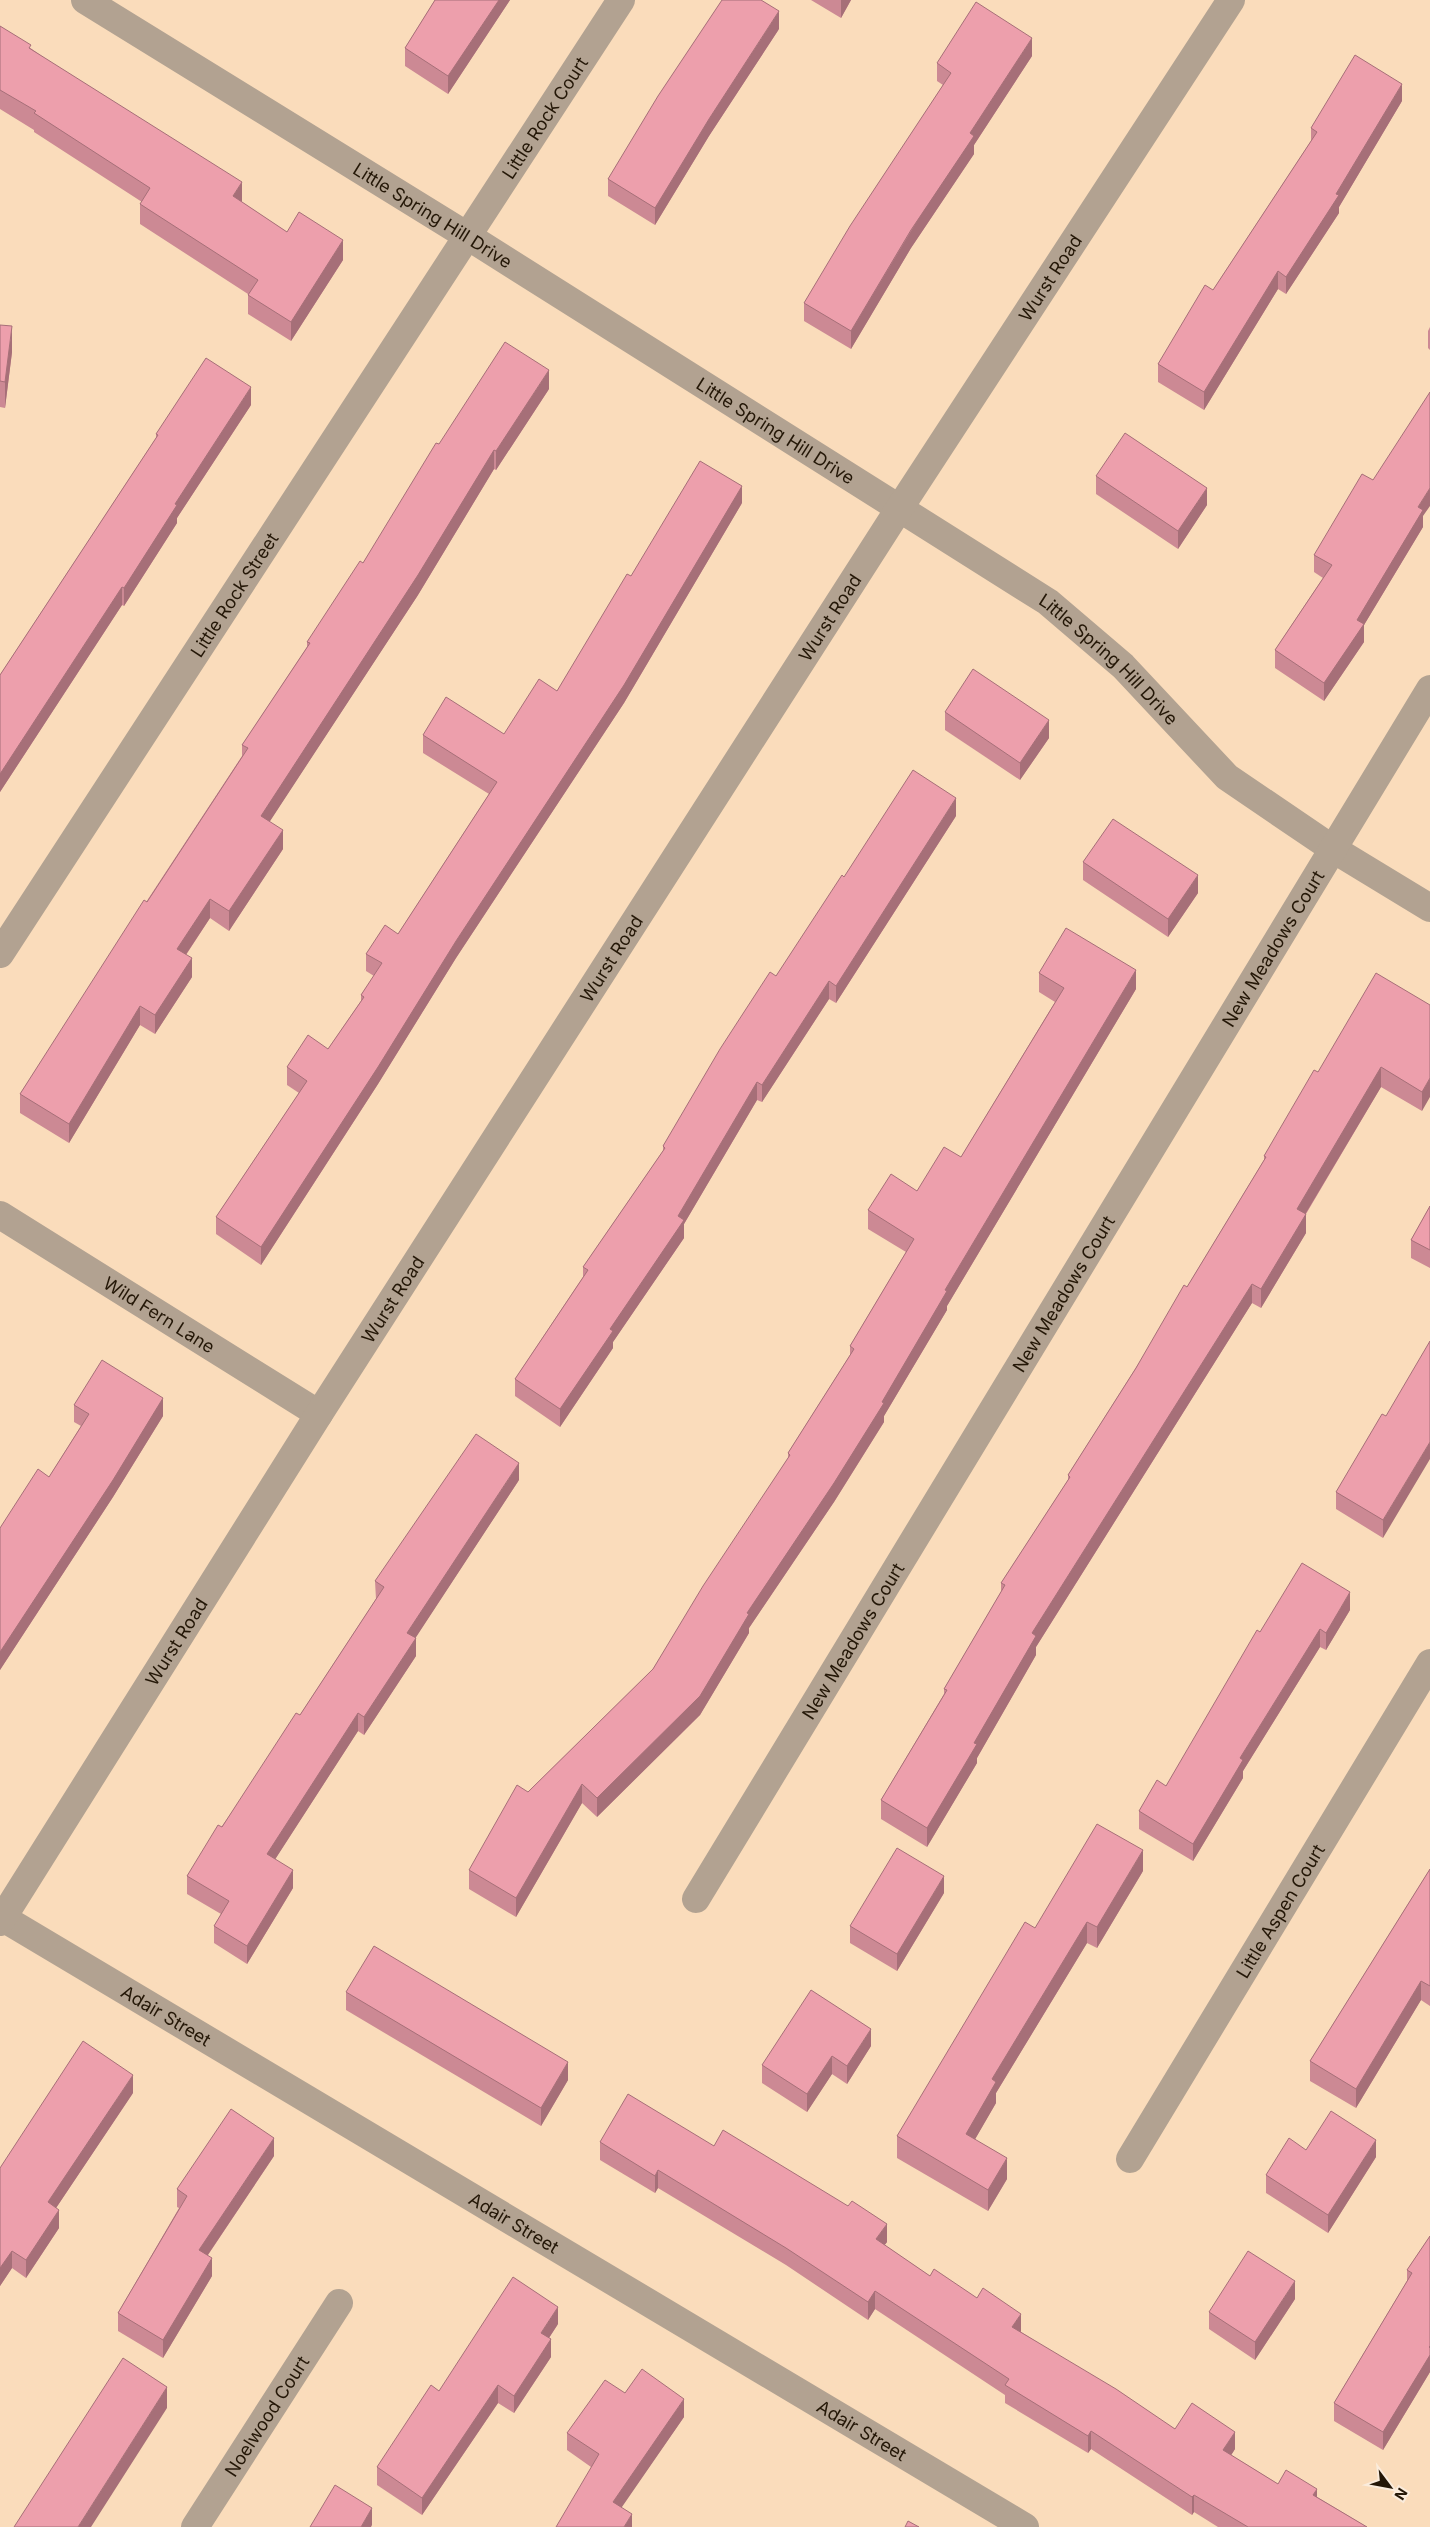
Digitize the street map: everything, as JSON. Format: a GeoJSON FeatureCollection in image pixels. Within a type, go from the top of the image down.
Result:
{"type":"FeatureCollection","features":[{"type":"Feature","properties":{"kind":"street","name":"Little Spring Hill Drive"},"geometry":{"type":"LineString","coordinates":[[85,0],[469,236],[1048,602],[1123,666],[1227,778],[1333,850],[1430,908]]}},
{"type":"Feature","properties":{"kind":"street","name":"Little Rock Court"},"geometry":{"type":"LineString","coordinates":[[469,236],[622,0]]}},
{"type":"Feature","properties":{"kind":"street","name":"Wurst Road"},"geometry":{"type":"LineString","coordinates":[[1,1920],[319,1414],[899,509],[1231,0]]}},
{"type":"Feature","properties":{"kind":"street","name":"Little Rock Street"},"geometry":{"type":"LineString","coordinates":[[0,954],[469,236]]}},
{"type":"Feature","properties":{"kind":"street","name":"New Meadows Court"},"geometry":{"type":"LineString","coordinates":[[696,1899],[1430,689]]}},
{"type":"Feature","properties":{"kind":"street","name":"Wild Fern Lane"},"geometry":{"type":"LineString","coordinates":[[0,1215],[319,1414]]}},
{"type":"Feature","properties":{"kind":"street","name":"Little Aspen Court"},"geometry":{"type":"LineString","coordinates":[[1130,2158],[1430,1663]]}},
{"type":"Feature","properties":{"kind":"street","name":"Adair Street"},"geometry":{"type":"LineString","coordinates":[[1,1920],[1025,2527]]}},
{"type":"Feature","properties":{"kind":"street","name":"Noelwood Court"},"geometry":{"type":"LineString","coordinates":[[195,2527],[339,2304]]}},
{"type":"Feature","properties":{"kind":"building"},"geometry":{"type":"Polygon","coordinates":[[[435,0],[499,0],[448,76],[405,48],[435,0]]]}},
{"type":"Feature","properties":{"kind":"building"},"geometry":{"type":"Polygon","coordinates":[[[722,0],[761,0],[779,11],[709,119],[655,208],[608,179],[658,96],[722,0]]]}},
{"type":"Feature","properties":{"kind":"building"},"geometry":{"type":"Polygon","coordinates":[[[976,2],[1032,38],[970,133],[974,136],[911,230],[851,331],[804,303],[850,226],[951,73],[937,63],[976,2]]]}},
{"type":"Feature","properties":{"kind":"building"},"geometry":{"type":"Polygon","coordinates":[[[0,26],[31,45],[29,48],[242,182],[233,196],[287,232],[299,212],[343,240],[291,322],[248,295],[258,280],[140,204],[150,188],[34,113],[36,111],[0,90],[0,26]]]}},
{"type":"Feature","properties":{"kind":"building"},"geometry":{"type":"Polygon","coordinates":[[[1355,55],[1402,84],[1336,194],[1339,195],[1286,277],[1278,271],[1204,392],[1158,364],[1205,285],[1213,290],[1317,132],[1311,128],[1355,55]]]}},
{"type":"Feature","properties":{"kind":"building"},"geometry":{"type":"Polygon","coordinates":[[[0,325],[12,326],[5,382],[0,381],[0,325]]]}},
{"type":"Feature","properties":{"kind":"building"},"geometry":{"type":"Polygon","coordinates":[[[505,342],[549,370],[496,451],[494,450],[418,575],[261,816],[283,830],[229,911],[210,899],[177,949],[192,958],[155,1015],[140,1006],[69,1124],[20,1094],[144,900],[147,902],[248,748],[242,745],[310,643],[307,642],[360,561],[363,563],[436,443],[439,444],[505,342]]]}},
{"type":"Feature","properties":{"kind":"building"},"geometry":{"type":"Polygon","coordinates":[[[206,358],[251,387],[175,504],[177,505],[124,588],[122,587],[0,774],[0,675],[158,435],[156,434],[206,358]]]}},
{"type":"Feature","properties":{"kind":"building"},"geometry":{"type":"Polygon","coordinates":[[[1430,392],[1430,488],[1418,507],[1423,510],[1357,620],[1364,624],[1324,683],[1275,650],[1332,565],[1314,555],[1362,474],[1373,480],[1430,392]]]}},
{"type":"Feature","properties":{"kind":"building"},"geometry":{"type":"Polygon","coordinates":[[[1125,433],[1207,488],[1178,531],[1096,476],[1125,433]]]}},
{"type":"Feature","properties":{"kind":"building"},"geometry":{"type":"Polygon","coordinates":[[[700,461],[742,486],[624,685],[456,941],[378,1067],[261,1247],[216,1217],[307,1081],[287,1067],[308,1035],[328,1049],[364,997],[361,995],[382,963],[366,954],[385,925],[398,934],[497,782],[423,735],[446,697],[504,734],[539,679],[557,691],[627,574],[631,576],[700,461]]]}},
{"type":"Feature","properties":{"kind":"building"},"geometry":{"type":"Polygon","coordinates":[[[973,669],[1049,720],[1020,763],[945,712],[973,669]]]}},
{"type":"Feature","properties":{"kind":"building"},"geometry":{"type":"Polygon","coordinates":[[[913,770],[956,798],[836,986],[829,981],[762,1085],[757,1082],[678,1216],[684,1220],[610,1329],[613,1331],[560,1409],[515,1379],[588,1270],[583,1267],[665,1148],[663,1146],[720,1049],[770,972],[776,976],[842,875],[844,877],[913,770]]]}},
{"type":"Feature","properties":{"kind":"building"},"geometry":{"type":"Polygon","coordinates":[[[1113,819],[1198,875],[1168,919],[1083,862],[1113,819]]]}},
{"type":"Feature","properties":{"kind":"building"},"geometry":{"type":"Polygon","coordinates":[[[1066,928],[1136,970],[945,1290],[947,1291],[882,1402],[884,1403],[834,1483],[747,1613],[749,1614],[700,1696],[597,1798],[582,1784],[516,1898],[469,1870],[517,1785],[528,1792],[653,1669],[703,1586],[790,1455],[788,1453],[854,1349],[850,1346],[914,1239],[868,1210],[891,1174],[917,1191],[944,1147],[961,1157],[1064,988],[1039,973],[1066,928]]]}},
{"type":"Feature","properties":{"kind":"building"},"geometry":{"type":"Polygon","coordinates":[[[1376,973],[1430,1005],[1430,1078],[1422,1092],[1381,1067],[1297,1209],[1306,1214],[1261,1289],[1252,1284],[1032,1633],[1036,1636],[974,1743],[977,1744],[927,1828],[881,1800],[947,1690],[944,1689],[1005,1585],[1001,1583],[1070,1477],[1068,1475],[1136,1368],[1184,1285],[1187,1287],[1266,1157],[1264,1156],[1314,1070],[1318,1072],[1376,973]]]}},
{"type":"Feature","properties":{"kind":"building"},"geometry":{"type":"Polygon","coordinates":[[[1430,1206],[1430,1250],[1411,1240],[1430,1206]]]}},
{"type":"Feature","properties":{"kind":"building"},"geometry":{"type":"Polygon","coordinates":[[[1430,1341],[1430,1442],[1383,1520],[1336,1492],[1382,1414],[1386,1416],[1430,1341]]]}},
{"type":"Feature","properties":{"kind":"building"},"geometry":{"type":"Polygon","coordinates":[[[102,1360],[163,1398],[113,1480],[0,1652],[0,1528],[38,1469],[49,1477],[89,1414],[74,1405],[102,1360]]]}},
{"type":"Feature","properties":{"kind":"building"},"geometry":{"type":"Polygon","coordinates":[[[476,1434],[519,1463],[407,1633],[416,1638],[364,1717],[358,1713],[267,1854],[293,1870],[247,1946],[214,1926],[229,1901],[187,1876],[218,1825],[222,1827],[296,1713],[300,1715],[384,1587],[375,1581],[476,1434]]]}},
{"type":"Feature","properties":{"kind":"building"},"geometry":{"type":"Polygon","coordinates":[[[1302,1563],[1350,1592],[1326,1633],[1320,1629],[1240,1758],[1243,1760],[1193,1844],[1139,1811],[1157,1780],[1166,1786],[1257,1630],[1260,1632],[1302,1563]]]}},
{"type":"Feature","properties":{"kind":"building"},"geometry":{"type":"Polygon","coordinates":[[[1097,1824],[1143,1850],[1097,1927],[1087,1922],[992,2079],[996,2082],[966,2134],[1007,2158],[988,2190],[897,2136],[1025,1922],[1035,1928],[1097,1824]]]}},
{"type":"Feature","properties":{"kind":"building"},"geometry":{"type":"Polygon","coordinates":[[[897,1848],[944,1876],[897,1954],[850,1926],[897,1848]]]}},
{"type":"Feature","properties":{"kind":"building"},"geometry":{"type":"Polygon","coordinates":[[[1430,1869],[1430,1986],[1421,1981],[1356,2089],[1310,2061],[1430,1869]]]}},
{"type":"Feature","properties":{"kind":"building"},"geometry":{"type":"Polygon","coordinates":[[[374,1946],[568,2062],[541,2108],[346,1992],[374,1946]]]}},
{"type":"Feature","properties":{"kind":"building"},"geometry":{"type":"Polygon","coordinates":[[[811,1990],[871,2029],[847,2066],[832,2056],[807,2094],[762,2065],[811,1990]]]}},
{"type":"Feature","properties":{"kind":"building"},"geometry":{"type":"Polygon","coordinates":[[[83,2041],[133,2075],[48,2202],[59,2210],[26,2260],[12,2251],[0,2268],[0,2168],[83,2041]]]}},
{"type":"Feature","properties":{"kind":"building"},"geometry":{"type":"Polygon","coordinates":[[[628,2094],[714,2146],[723,2130],[848,2206],[852,2201],[887,2224],[876,2239],[930,2276],[934,2269],[977,2298],[983,2288],[1021,2314],[1012,2327],[1116,2389],[1175,2429],[1192,2403],[1235,2432],[1223,2450],[1278,2484],[1286,2470],[1317,2489],[1313,2495],[1367,2527],[1248,2527],[1194,2495],[1192,2497],[1091,2431],[1088,2436],[1005,2385],[1009,2379],[875,2291],[868,2302],[786,2248],[658,2170],[655,2176],[600,2142],[628,2094]]]}},
{"type":"Feature","properties":{"kind":"building"},"geometry":{"type":"Polygon","coordinates":[[[231,2109],[274,2138],[199,2250],[212,2258],[163,2340],[118,2313],[187,2196],[177,2189],[231,2109]]]}},
{"type":"Feature","properties":{"kind":"building"},"geometry":{"type":"Polygon","coordinates":[[[1331,2111],[1376,2140],[1328,2215],[1266,2175],[1289,2138],[1306,2150],[1331,2111]]]}},
{"type":"Feature","properties":{"kind":"building"},"geometry":{"type":"Polygon","coordinates":[[[1430,2236],[1430,2355],[1383,2432],[1334,2403],[1412,2273],[1407,2270],[1430,2236]]]}},
{"type":"Feature","properties":{"kind":"building"},"geometry":{"type":"Polygon","coordinates":[[[1248,2251],[1295,2281],[1255,2342],[1209,2312],[1248,2251]]]}},
{"type":"Feature","properties":{"kind":"building"},"geometry":{"type":"Polygon","coordinates":[[[513,2277],[558,2307],[541,2333],[551,2339],[514,2396],[498,2385],[422,2498],[377,2467],[431,2385],[439,2391],[513,2277]]]}},
{"type":"Feature","properties":{"kind":"building"},"geometry":{"type":"Polygon","coordinates":[[[123,2358],[167,2387],[78,2527],[14,2527],[123,2358]]]}},
{"type":"Feature","properties":{"kind":"building"},"geometry":{"type":"Polygon","coordinates":[[[642,2369],[684,2399],[613,2502],[632,2514],[624,2527],[556,2527],[599,2454],[567,2433],[605,2380],[625,2393],[642,2369]]]}},
{"type":"Feature","properties":{"kind":"building"},"geometry":{"type":"Polygon","coordinates":[[[335,2485],[372,2508],[361,2527],[310,2527],[335,2485]]]}},
{"type":"Feature","properties":{"kind":"building"},"geometry":{"type":"Polygon","coordinates":[[[908,2521],[919,2527],[905,2527],[908,2521]]]}}]}
